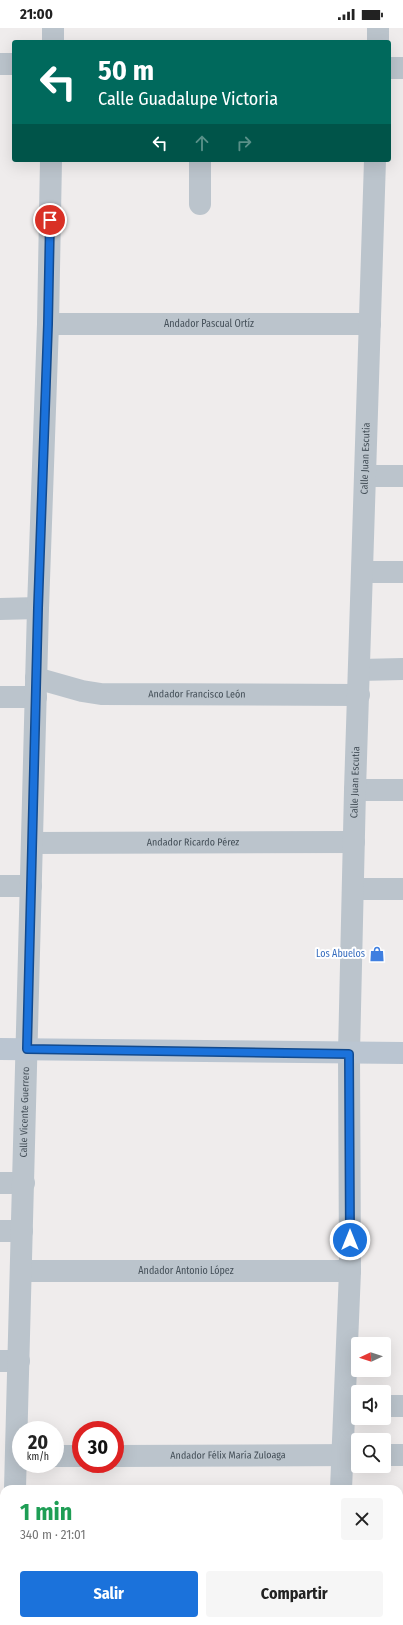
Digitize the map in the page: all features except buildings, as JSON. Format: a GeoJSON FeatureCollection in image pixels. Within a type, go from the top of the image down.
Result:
{"type":"FeatureCollection","features":[{"type":"Feature","properties":{"kind":"street"},"geometry":{"type":"LineString","coordinates":[[53,28],[53,40]]}},
{"type":"Feature","properties":{"kind":"street"},"geometry":{"type":"LineString","coordinates":[[378,28],[378,40]]}},
{"type":"Feature","properties":{"kind":"street"},"geometry":{"type":"LineString","coordinates":[[0,64],[12,64]]}},
{"type":"Feature","properties":{"kind":"street"},"geometry":{"type":"LineString","coordinates":[[391,68],[403,68]]}},
{"type":"Feature","properties":{"kind":"street","name":"Calle Vicente Guerrero"},"geometry":{"type":"LineString","coordinates":[[15,1421],[9,1361],[21,1271],[38,608],[52,162]]}},
{"type":"Feature","properties":{"kind":"street"},"geometry":{"type":"LineString","coordinates":[[200,162],[200,204]]}},
{"type":"Feature","properties":{"kind":"street","name":"Calle Juan Escutia"},"geometry":{"type":"LineString","coordinates":[[342,1485],[350,1455],[349,1054],[355,790],[375,162]]}},
{"type":"Feature","properties":{"kind":"street","name":"Andador Pascual Ortíz"},"geometry":{"type":"LineString","coordinates":[[48,324],[370,324]]}},
{"type":"Feature","properties":{"kind":"street"},"geometry":{"type":"LineString","coordinates":[[365,476],[403,476]]}},
{"type":"Feature","properties":{"kind":"street"},"geometry":{"type":"LineString","coordinates":[[362,572],[403,572]]}},
{"type":"Feature","properties":{"kind":"street"},"geometry":{"type":"LineString","coordinates":[[0,609],[38,608]]}},
{"type":"Feature","properties":{"kind":"street"},"geometry":{"type":"LineString","coordinates":[[360,670],[403,670]]}},
{"type":"Feature","properties":{"kind":"street","name":"Andador Francisco León"},"geometry":{"type":"LineString","coordinates":[[0,697],[36,688],[82,691],[101,694],[359,695]]}},
{"type":"Feature","properties":{"kind":"street"},"geometry":{"type":"LineString","coordinates":[[355,790],[403,790]]}},
{"type":"Feature","properties":{"kind":"street","name":"Andador Ricardo Pérez"},"geometry":{"type":"LineString","coordinates":[[32,843],[354,842]]}},
{"type":"Feature","properties":{"kind":"street"},"geometry":{"type":"LineString","coordinates":[[0,886],[31,886]]}},
{"type":"Feature","properties":{"kind":"street"},"geometry":{"type":"LineString","coordinates":[[353,889],[403,889]]}},
{"type":"Feature","properties":{"kind":"street"},"geometry":{"type":"LineString","coordinates":[[0,1049],[403,1054]]}},
{"type":"Feature","properties":{"kind":"street"},"geometry":{"type":"LineString","coordinates":[[0,1183],[24,1183]]}},
{"type":"Feature","properties":{"kind":"street"},"geometry":{"type":"LineString","coordinates":[[0,1231],[22,1231]]}},
{"type":"Feature","properties":{"kind":"street","name":"Andador Antonio López"},"geometry":{"type":"LineString","coordinates":[[21,1271],[350,1271]]}},
{"type":"Feature","properties":{"kind":"street"},"geometry":{"type":"LineString","coordinates":[[391,1406],[403,1406]]}},
{"type":"Feature","properties":{"kind":"street","name":"Andador Félix María Zuloaga"},"geometry":{"type":"LineString","coordinates":[[124,1456],[350,1455]]}},
{"type":"Feature","properties":{"kind":"street"},"geometry":{"type":"LineString","coordinates":[[391,1455],[403,1455]]}},
{"type":"Feature","properties":{"kind":"street","name":"Calle Vicente Guerrero"},"geometry":{"type":"LineString","coordinates":[[16,1485],[17,1473]]}},
{"type":"Feature","properties":{"kind":"place","name":"Los Abuelos"},"geometry":{"type":"Point","coordinates":[377,954]}},
{"type":"Feature","properties":{"kind":"route"},"geometry":{"type":"LineString","coordinates":[[50,220],[48,324],[43,424],[27,1049],[349,1054],[350,1240]]}}]}
